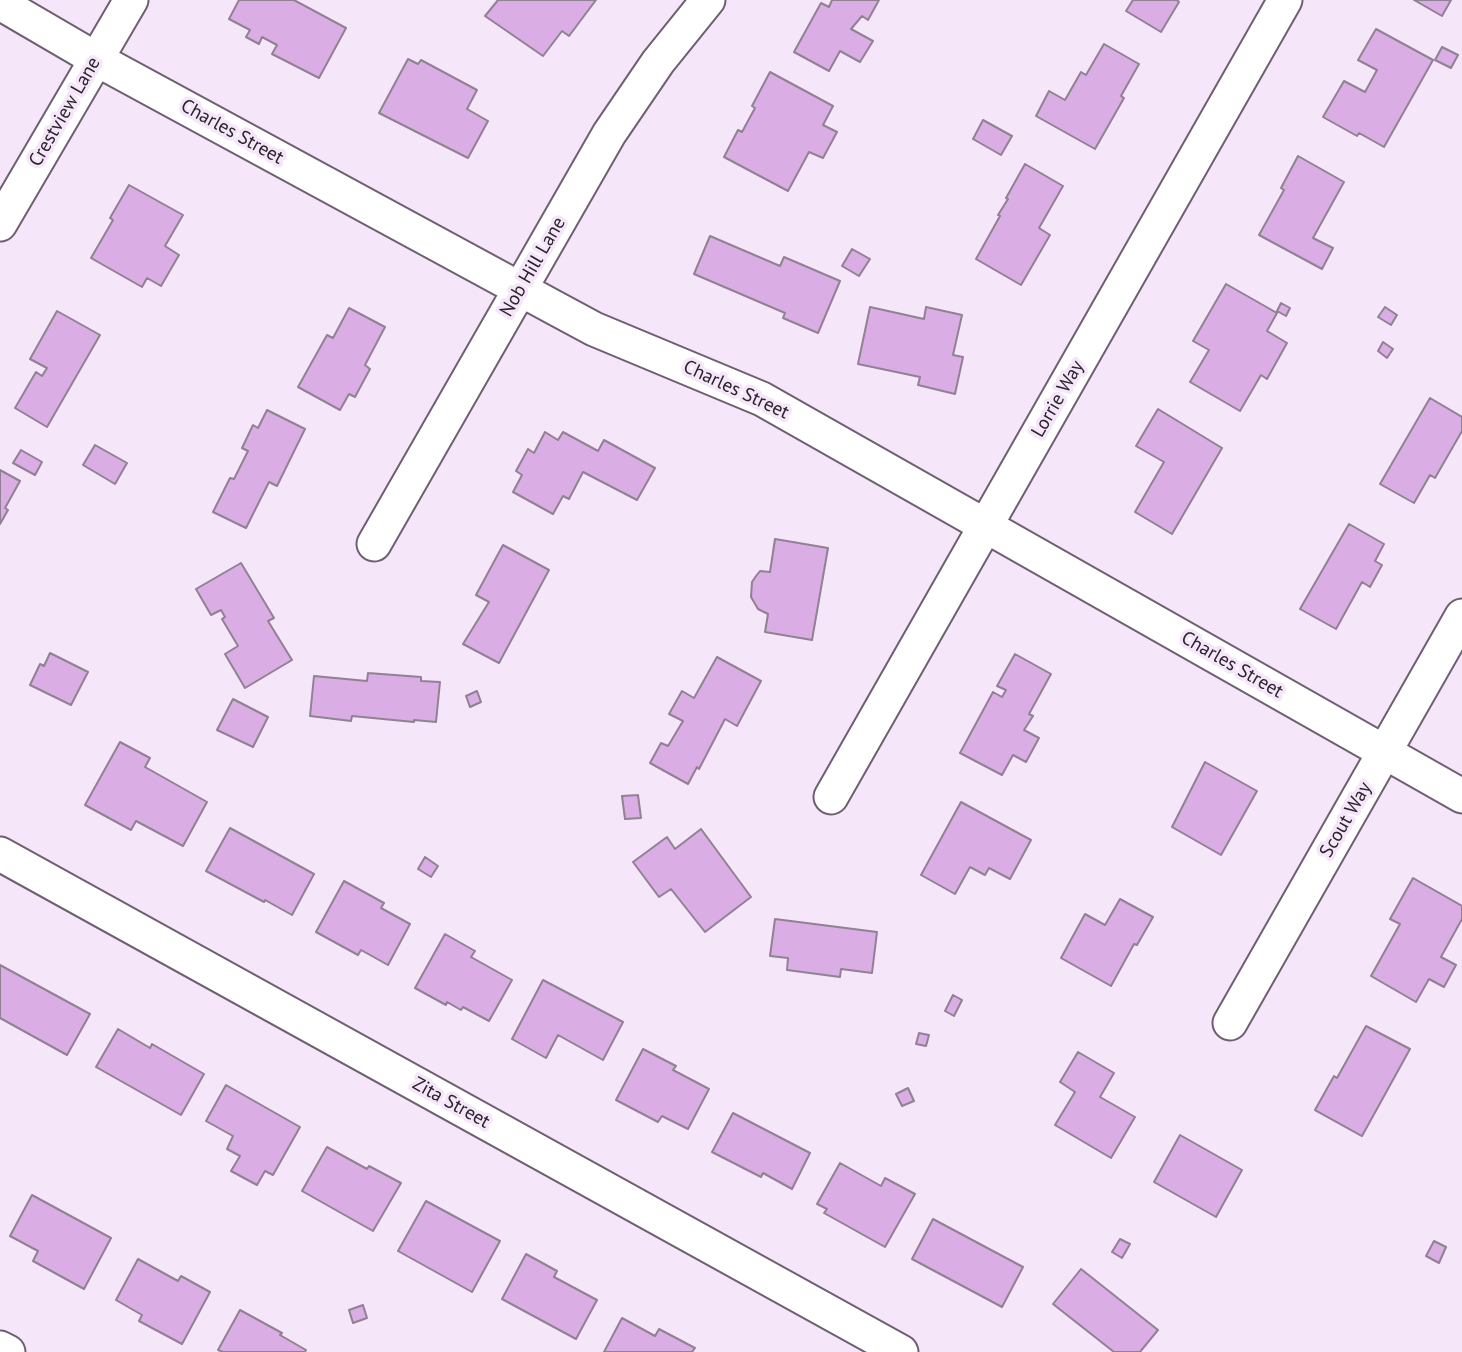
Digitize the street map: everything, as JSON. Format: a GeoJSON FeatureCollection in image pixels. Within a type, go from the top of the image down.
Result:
{"type":"FeatureCollection","features":[{"type":"Feature","properties":{"kind":"street","name":"Crestview Lane"},"geometry":{"type":"LineString","coordinates":[[0,224],[131,0]]}},
{"type":"Feature","properties":{"kind":"street","name":"Nob Hill Lane"},"geometry":{"type":"LineString","coordinates":[[374,544],[609,134],[659,62],[708,0]]}},
{"type":"Feature","properties":{"kind":"street","name":"Lorrie Way"},"geometry":{"type":"LineString","coordinates":[[831,797],[1286,0]]}},
{"type":"Feature","properties":{"kind":"street","name":"Charles Street"},"geometry":{"type":"LineString","coordinates":[[0,4],[519,290],[594,328],[762,399],[1462,796]]}},
{"type":"Feature","properties":{"kind":"street","name":"Scout Way"},"geometry":{"type":"LineString","coordinates":[[1230,1023],[1462,616]]}},
{"type":"Feature","properties":{"kind":"street","name":"Zita Street"},"geometry":{"type":"LineString","coordinates":[[0,854],[901,1352]]}},
{"type":"Feature","properties":{"kind":"street"},"geometry":{"type":"LineString","coordinates":[[0,1348],[8,1352]]}},
{"type":"Feature","properties":{"kind":"building"},"geometry":{"type":"Polygon","coordinates":[[[239,0],[294,0],[346,28],[319,78],[272,54],[277,45],[262,37],[259,44],[246,37],[250,30],[229,19],[239,0]]]}},
{"type":"Feature","properties":{"kind":"building"},"geometry":{"type":"Polygon","coordinates":[[[498,0],[596,0],[569,36],[562,31],[543,56],[485,16],[498,0]]]}},
{"type":"Feature","properties":{"kind":"building"},"geometry":{"type":"Polygon","coordinates":[[[832,0],[879,0],[868,20],[862,16],[851,29],[873,41],[860,62],[840,51],[829,71],[794,52],[821,3],[829,7],[832,0]]]}},
{"type":"Feature","properties":{"kind":"building"},"geometry":{"type":"Polygon","coordinates":[[[1133,0],[1179,2],[1161,32],[1126,11],[1133,0]]]}},
{"type":"Feature","properties":{"kind":"building"},"geometry":{"type":"Polygon","coordinates":[[[1414,0],[1451,0],[1442,16],[1414,0]]]}},
{"type":"Feature","properties":{"kind":"building"},"geometry":{"type":"Polygon","coordinates":[[[1376,29],[1433,60],[1384,147],[1323,117],[1344,81],[1365,92],[1377,70],[1358,60],[1376,29]]]}},
{"type":"Feature","properties":{"kind":"building"},"geometry":{"type":"Polygon","coordinates":[[[1104,44],[1139,64],[1121,96],[1124,98],[1095,149],[1036,116],[1049,91],[1065,100],[1081,72],[1086,75],[1104,44]]]}},
{"type":"Feature","properties":{"kind":"building"},"geometry":{"type":"Polygon","coordinates":[[[1442,47],[1458,55],[1451,68],[1435,60],[1442,47]]]}},
{"type":"Feature","properties":{"kind":"building"},"geometry":{"type":"Polygon","coordinates":[[[408,59],[418,64],[421,60],[477,90],[467,109],[488,121],[468,158],[379,113],[408,59]]]}},
{"type":"Feature","properties":{"kind":"building"},"geometry":{"type":"Polygon","coordinates":[[[770,72],[833,106],[823,125],[837,132],[823,158],[809,152],[788,191],[724,157],[738,130],[742,132],[755,108],[752,106],[770,72]]]}},
{"type":"Feature","properties":{"kind":"building"},"geometry":{"type":"Polygon","coordinates":[[[983,120],[1012,136],[1001,155],[973,139],[983,120]]]}},
{"type":"Feature","properties":{"kind":"building"},"geometry":{"type":"Polygon","coordinates":[[[1298,156],[1344,182],[1313,238],[1333,248],[1322,269],[1259,235],[1284,190],[1281,188],[1298,156]]]}},
{"type":"Feature","properties":{"kind":"building"},"geometry":{"type":"Polygon","coordinates":[[[1025,164],[1063,186],[1039,228],[1050,235],[1021,285],[976,259],[1025,164]]]}},
{"type":"Feature","properties":{"kind":"building"},"geometry":{"type":"Polygon","coordinates":[[[129,185],[183,215],[165,246],[179,255],[161,286],[147,278],[142,287],[91,258],[129,185]]]}},
{"type":"Feature","properties":{"kind":"building"},"geometry":{"type":"Polygon","coordinates":[[[710,236],[780,266],[784,257],[840,281],[818,333],[783,318],[785,313],[694,274],[710,236]]]}},
{"type":"Feature","properties":{"kind":"building"},"geometry":{"type":"Polygon","coordinates":[[[852,249],[870,259],[859,276],[842,266],[852,249]]]}},
{"type":"Feature","properties":{"kind":"building"},"geometry":{"type":"Polygon","coordinates":[[[1226,284],[1277,313],[1267,331],[1287,343],[1267,379],[1261,375],[1240,411],[1190,382],[1209,350],[1193,341],[1226,284]]]}},
{"type":"Feature","properties":{"kind":"building"},"geometry":{"type":"Polygon","coordinates":[[[1281,303],[1290,308],[1286,316],[1277,311],[1281,303]]]}},
{"type":"Feature","properties":{"kind":"building"},"geometry":{"type":"Polygon","coordinates":[[[870,307],[924,319],[926,307],[962,315],[953,355],[963,357],[955,394],[918,385],[920,377],[858,364],[870,307]]]}},
{"type":"Feature","properties":{"kind":"building"},"geometry":{"type":"Polygon","coordinates":[[[1385,307],[1397,315],[1391,325],[1378,317],[1385,307]]]}},
{"type":"Feature","properties":{"kind":"building"},"geometry":{"type":"Polygon","coordinates":[[[349,308],[385,327],[365,365],[370,369],[355,397],[349,394],[340,410],[298,387],[327,335],[333,338],[349,308]]]}},
{"type":"Feature","properties":{"kind":"building"},"geometry":{"type":"Polygon","coordinates":[[[57,311],[100,335],[47,427],[15,408],[36,372],[42,376],[47,368],[30,359],[57,311]]]}},
{"type":"Feature","properties":{"kind":"building"},"geometry":{"type":"Polygon","coordinates":[[[1383,342],[1393,349],[1387,358],[1378,351],[1383,342]]]}},
{"type":"Feature","properties":{"kind":"building"},"geometry":{"type":"Polygon","coordinates":[[[1430,398],[1462,417],[1462,431],[1435,478],[1430,475],[1414,503],[1380,484],[1430,398]]]}},
{"type":"Feature","properties":{"kind":"building"},"geometry":{"type":"Polygon","coordinates":[[[1158,409],[1222,448],[1172,534],[1135,512],[1164,462],[1136,446],[1158,409]]]}},
{"type":"Feature","properties":{"kind":"building"},"geometry":{"type":"Polygon","coordinates":[[[267,410],[305,429],[277,486],[269,482],[246,528],[213,512],[230,478],[234,479],[248,451],[242,448],[253,425],[258,428],[267,410]]]}},
{"type":"Feature","properties":{"kind":"building"},"geometry":{"type":"Polygon","coordinates":[[[545,432],[558,440],[563,432],[598,451],[604,440],[655,468],[637,500],[583,472],[569,499],[563,496],[553,514],[513,492],[522,475],[516,471],[528,449],[534,453],[545,432]]]}},
{"type":"Feature","properties":{"kind":"building"},"geometry":{"type":"Polygon","coordinates":[[[95,445],[127,463],[115,484],[83,465],[95,445]]]}},
{"type":"Feature","properties":{"kind":"building"},"geometry":{"type":"Polygon","coordinates":[[[21,450],[42,462],[35,475],[13,463],[21,450]]]}},
{"type":"Feature","properties":{"kind":"building"},"geometry":{"type":"Polygon","coordinates":[[[0,470],[20,481],[5,508],[8,510],[0,524],[0,470]]]}},
{"type":"Feature","properties":{"kind":"building"},"geometry":{"type":"Polygon","coordinates":[[[1349,524],[1384,544],[1375,561],[1382,565],[1370,587],[1362,582],[1336,629],[1300,609],[1349,524]]]}},
{"type":"Feature","properties":{"kind":"building"},"geometry":{"type":"Polygon","coordinates":[[[775,539],[828,548],[812,640],[765,632],[768,614],[758,609],[751,597],[752,582],[756,576],[760,571],[770,572],[775,539]]]}},
{"type":"Feature","properties":{"kind":"building"},"geometry":{"type":"Polygon","coordinates":[[[503,545],[549,570],[499,663],[463,644],[489,602],[476,595],[503,545]]]}},
{"type":"Feature","properties":{"kind":"building"},"geometry":{"type":"Polygon","coordinates":[[[241,563],[274,618],[268,621],[292,660],[245,688],[225,654],[238,646],[222,619],[225,617],[221,610],[211,615],[196,589],[241,563]]]}},
{"type":"Feature","properties":{"kind":"building"},"geometry":{"type":"Polygon","coordinates":[[[50,653],[88,672],[71,705],[30,685],[40,664],[44,666],[50,653]]]}},
{"type":"Feature","properties":{"kind":"building"},"geometry":{"type":"Polygon","coordinates":[[[1015,654],[1051,674],[1029,714],[1033,716],[1024,730],[1039,738],[1026,762],[1013,755],[1002,775],[960,753],[993,692],[1002,697],[1006,690],[997,686],[1015,654]]]}},
{"type":"Feature","properties":{"kind":"building"},"geometry":{"type":"Polygon","coordinates":[[[717,657],[761,681],[737,726],[725,719],[699,769],[697,767],[688,784],[650,763],[661,743],[668,746],[683,721],[669,714],[682,691],[694,698],[717,657]]]}},
{"type":"Feature","properties":{"kind":"building"},"geometry":{"type":"Polygon","coordinates":[[[368,673],[421,677],[421,681],[440,682],[436,722],[352,716],[351,721],[310,716],[314,676],[367,681],[368,673]]]}},
{"type":"Feature","properties":{"kind":"building"},"geometry":{"type":"Polygon","coordinates":[[[477,691],[481,702],[470,707],[466,696],[477,691]]]}},
{"type":"Feature","properties":{"kind":"building"},"geometry":{"type":"Polygon","coordinates":[[[233,699],[268,717],[253,747],[217,730],[233,699]]]}},
{"type":"Feature","properties":{"kind":"building"},"geometry":{"type":"Polygon","coordinates":[[[120,742],[150,758],[145,767],[207,802],[183,846],[136,821],[131,830],[85,805],[120,742]]]}},
{"type":"Feature","properties":{"kind":"building"},"geometry":{"type":"Polygon","coordinates":[[[1205,762],[1257,791],[1221,855],[1172,827],[1205,762]]]}},
{"type":"Feature","properties":{"kind":"building"},"geometry":{"type":"Polygon","coordinates":[[[638,795],[641,818],[625,819],[622,796],[638,795]]]}},
{"type":"Feature","properties":{"kind":"building"},"geometry":{"type":"Polygon","coordinates":[[[961,802],[1031,840],[1010,879],[989,868],[985,875],[970,867],[955,894],[921,875],[961,802]]]}},
{"type":"Feature","properties":{"kind":"building"},"geometry":{"type":"Polygon","coordinates":[[[230,828],[314,874],[292,915],[206,871],[230,828]]]}},
{"type":"Feature","properties":{"kind":"building"},"geometry":{"type":"Polygon","coordinates":[[[701,829],[751,897],[705,932],[671,889],[659,897],[633,862],[667,837],[675,849],[701,829]]]}},
{"type":"Feature","properties":{"kind":"building"},"geometry":{"type":"Polygon","coordinates":[[[425,857],[438,866],[431,877],[418,869],[425,857]]]}},
{"type":"Feature","properties":{"kind":"building"},"geometry":{"type":"Polygon","coordinates":[[[1413,878],[1462,906],[1462,919],[1441,957],[1456,965],[1444,987],[1429,979],[1416,1002],[1371,976],[1400,924],[1390,919],[1413,878]]]}},
{"type":"Feature","properties":{"kind":"building"},"geometry":{"type":"Polygon","coordinates":[[[344,881],[384,903],[381,908],[410,924],[388,965],[361,950],[358,955],[316,932],[344,881]]]}},
{"type":"Feature","properties":{"kind":"building"},"geometry":{"type":"Polygon","coordinates":[[[1120,899],[1153,917],[1137,945],[1134,944],[1111,986],[1061,958],[1085,914],[1105,925],[1120,899]]]}},
{"type":"Feature","properties":{"kind":"building"},"geometry":{"type":"Polygon","coordinates":[[[775,919],[877,932],[872,973],[841,969],[840,977],[787,970],[788,958],[770,956],[775,919]]]}},
{"type":"Feature","properties":{"kind":"building"},"geometry":{"type":"Polygon","coordinates":[[[445,934],[475,951],[471,957],[512,980],[489,1021],[463,1007],[461,1010],[447,1002],[446,1005],[415,988],[445,934]]]}},
{"type":"Feature","properties":{"kind":"building"},"geometry":{"type":"Polygon","coordinates":[[[0,965],[90,1014],[67,1055],[0,1018],[0,965]]]}},
{"type":"Feature","properties":{"kind":"building"},"geometry":{"type":"Polygon","coordinates":[[[543,980],[623,1022],[603,1060],[558,1035],[546,1058],[512,1039],[543,980]]]}},
{"type":"Feature","properties":{"kind":"building"},"geometry":{"type":"Polygon","coordinates":[[[953,995],[962,1000],[954,1016],[945,1011],[953,995]]]}},
{"type":"Feature","properties":{"kind":"building"},"geometry":{"type":"Polygon","coordinates":[[[1366,1026],[1410,1049],[1362,1136],[1315,1110],[1334,1076],[1337,1078],[1366,1026]]]}},
{"type":"Feature","properties":{"kind":"building"},"geometry":{"type":"Polygon","coordinates":[[[118,1029],[150,1048],[152,1044],[204,1074],[181,1115],[96,1067],[118,1029]]]}},
{"type":"Feature","properties":{"kind":"building"},"geometry":{"type":"Polygon","coordinates":[[[919,1033],[929,1035],[926,1046],[916,1044],[919,1033]]]}},
{"type":"Feature","properties":{"kind":"building"},"geometry":{"type":"Polygon","coordinates":[[[643,1049],[676,1066],[673,1070],[709,1089],[688,1129],[662,1116],[658,1122],[616,1100],[643,1049]]]}},
{"type":"Feature","properties":{"kind":"building"},"geometry":{"type":"Polygon","coordinates":[[[1078,1052],[1114,1073],[1100,1097],[1135,1117],[1111,1158],[1055,1125],[1075,1092],[1060,1082],[1078,1052]]]}},
{"type":"Feature","properties":{"kind":"building"},"geometry":{"type":"Polygon","coordinates":[[[226,1085],[300,1127],[273,1175],[265,1171],[257,1185],[231,1171],[240,1156],[227,1149],[233,1136],[206,1121],[226,1085]]]}},
{"type":"Feature","properties":{"kind":"building"},"geometry":{"type":"Polygon","coordinates":[[[908,1088],[914,1101],[902,1106],[896,1094],[908,1088]]]}},
{"type":"Feature","properties":{"kind":"building"},"geometry":{"type":"Polygon","coordinates":[[[733,1113],[810,1153],[792,1189],[763,1173],[761,1177],[712,1152],[733,1113]]]}},
{"type":"Feature","properties":{"kind":"building"},"geometry":{"type":"Polygon","coordinates":[[[1180,1135],[1242,1170],[1216,1217],[1154,1182],[1180,1135]]]}},
{"type":"Feature","properties":{"kind":"building"},"geometry":{"type":"Polygon","coordinates":[[[327,1147],[367,1169],[369,1166],[401,1183],[373,1231],[302,1191],[327,1147]]]}},
{"type":"Feature","properties":{"kind":"building"},"geometry":{"type":"Polygon","coordinates":[[[840,1163],[881,1186],[885,1178],[915,1194],[885,1247],[824,1213],[827,1209],[817,1204],[840,1163]]]}},
{"type":"Feature","properties":{"kind":"building"},"geometry":{"type":"Polygon","coordinates":[[[32,1195],[111,1238],[84,1289],[33,1261],[38,1251],[10,1236],[32,1195]]]}},
{"type":"Feature","properties":{"kind":"building"},"geometry":{"type":"Polygon","coordinates":[[[426,1201],[500,1241],[472,1292],[398,1251],[426,1201]]]}},
{"type":"Feature","properties":{"kind":"building"},"geometry":{"type":"Polygon","coordinates":[[[933,1219],[1023,1267],[1002,1307],[912,1259],[933,1219]]]}},
{"type":"Feature","properties":{"kind":"building"},"geometry":{"type":"Polygon","coordinates":[[[1120,1239],[1130,1244],[1122,1258],[1112,1252],[1120,1239]]]}},
{"type":"Feature","properties":{"kind":"building"},"geometry":{"type":"Polygon","coordinates":[[[1434,1241],[1446,1247],[1439,1263],[1426,1256],[1434,1241]]]}},
{"type":"Feature","properties":{"kind":"building"},"geometry":{"type":"Polygon","coordinates":[[[526,1254],[557,1271],[554,1277],[597,1300],[576,1339],[502,1299],[526,1254]]]}},
{"type":"Feature","properties":{"kind":"building"},"geometry":{"type":"Polygon","coordinates":[[[138,1259],[178,1281],[181,1276],[210,1292],[182,1344],[139,1321],[142,1315],[116,1300],[138,1259]]]}},
{"type":"Feature","properties":{"kind":"building"},"geometry":{"type":"Polygon","coordinates":[[[1081,1269],[1158,1330],[1140,1352],[1114,1352],[1053,1304],[1081,1269]]]}},
{"type":"Feature","properties":{"kind":"building"},"geometry":{"type":"Polygon","coordinates":[[[363,1305],[367,1318],[353,1323],[349,1310],[363,1305]]]}},
{"type":"Feature","properties":{"kind":"building"},"geometry":{"type":"Polygon","coordinates":[[[240,1310],[282,1333],[280,1335],[306,1350],[305,1352],[218,1350],[240,1310]]]}},
{"type":"Feature","properties":{"kind":"building"},"geometry":{"type":"Polygon","coordinates":[[[622,1318],[655,1336],[659,1329],[695,1348],[692,1352],[604,1352],[622,1318]]]}}]}
